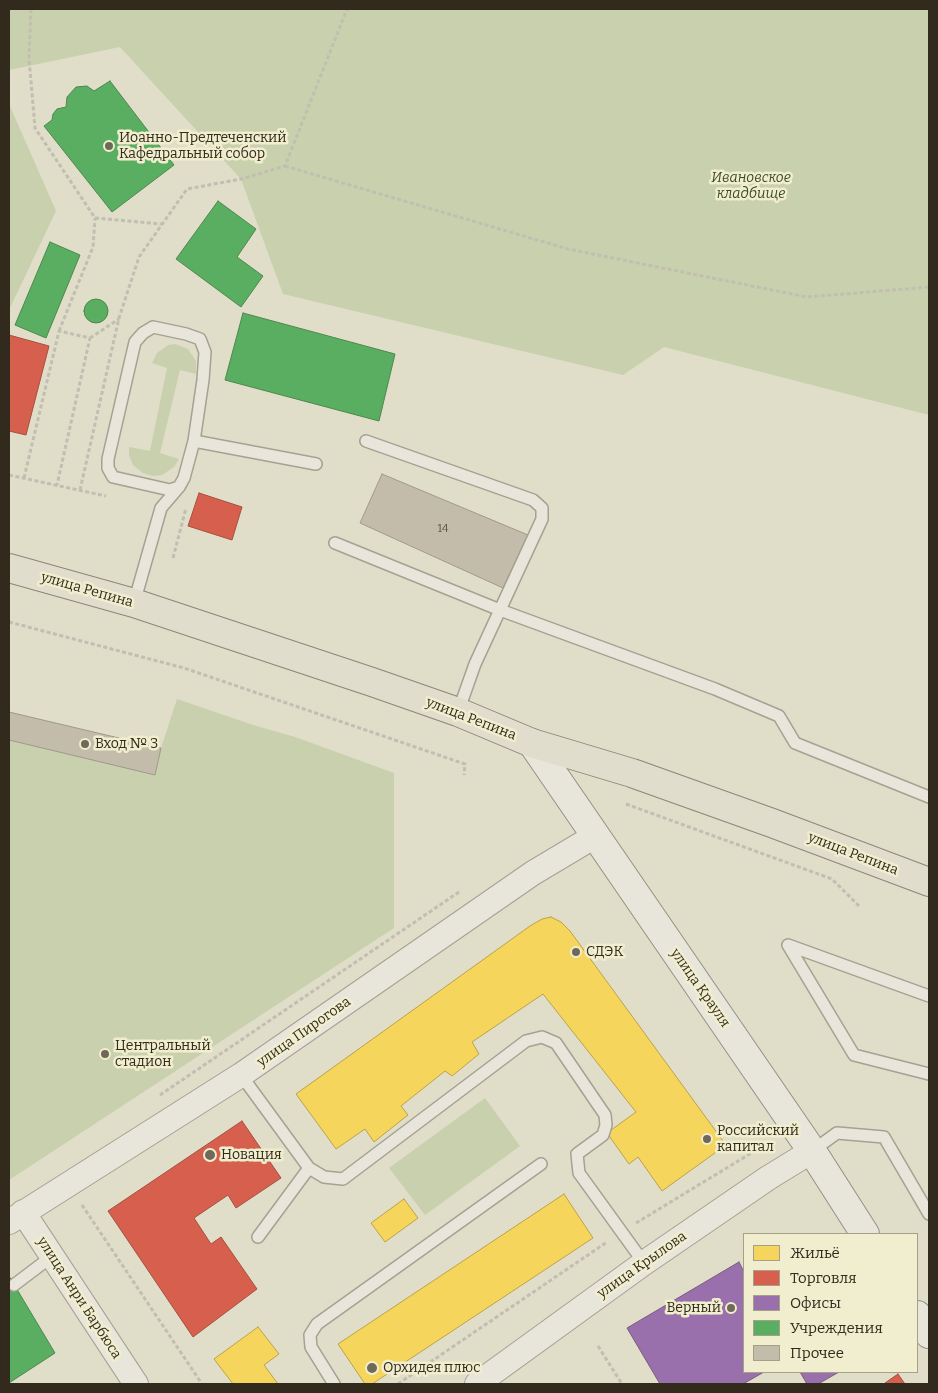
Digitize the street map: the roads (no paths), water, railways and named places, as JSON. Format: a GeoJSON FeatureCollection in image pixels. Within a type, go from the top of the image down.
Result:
{"type":"FeatureCollection","features":[{"type":"Feature","properties":{"kind":"main road","name":"улица Репина"},"geometry":{"type":"LineString","coordinates":[[9,568],[134,603],[458,712],[532,744],[632,773],[929,882]]}},
{"type":"Feature","properties":{"kind":"main road","name":"улица Крауля"},"geometry":{"type":"LineString","coordinates":[[532,744],[812,1151],[864,1233]]}},
{"type":"Feature","properties":{"kind":"main road"},"geometry":{"type":"LineString","coordinates":[[918,1317],[929,1334]]}},
{"type":"Feature","properties":{"kind":"street","name":"улица Пирогова"},"geometry":{"type":"LineString","coordinates":[[16,1217],[241,1075],[533,873],[595,836]]}},
{"type":"Feature","properties":{"kind":"street","name":"улица Крылова"},"geometry":{"type":"LineString","coordinates":[[477,1384],[644,1263],[768,1178],[812,1151]]}},
{"type":"Feature","properties":{"kind":"street","name":"улица Анри Барбюса"},"geometry":{"type":"LineString","coordinates":[[16,1217],[51,1257],[136,1384]]}},
{"type":"Feature","properties":{"kind":"lane"},"geometry":{"type":"LineString","coordinates":[[134,603],[161,508],[179,487],[184,478],[194,441],[203,380],[205,352],[200,339],[154,327],[142,333],[135,342],[108,459],[108,468],[113,477],[170,490],[179,487]]}},
{"type":"Feature","properties":{"kind":"lane"},"geometry":{"type":"LineString","coordinates":[[194,441],[316,464]]}},
{"type":"Feature","properties":{"kind":"lane"},"geometry":{"type":"LineString","coordinates":[[366,441],[533,500],[542,508],[542,519],[475,664],[458,712]]}},
{"type":"Feature","properties":{"kind":"lane"},"geometry":{"type":"LineString","coordinates":[[335,543],[500,610],[715,689],[779,716],[796,743],[929,797]]}},
{"type":"Feature","properties":{"kind":"lane"},"geometry":{"type":"LineString","coordinates":[[929,996],[788,945],[854,1055],[929,1074]]}},
{"type":"Feature","properties":{"kind":"lane"},"geometry":{"type":"LineString","coordinates":[[241,1075],[309,1168],[324,1177],[343,1179],[526,1041],[542,1037],[556,1043],[605,1115],[606,1125],[603,1135],[577,1154],[579,1173],[644,1263]]}},
{"type":"Feature","properties":{"kind":"lane"},"geometry":{"type":"LineString","coordinates":[[812,1151],[837,1133],[884,1137],[929,1214]]}},
{"type":"Feature","properties":{"kind":"lane"},"geometry":{"type":"LineString","coordinates":[[334,1384],[311,1347],[310,1335],[317,1324],[541,1164]]}},
{"type":"Feature","properties":{"kind":"lane"},"geometry":{"type":"LineString","coordinates":[[258,1237],[309,1168]]}},
{"type":"Feature","properties":{"kind":"lane"},"geometry":{"type":"LineString","coordinates":[[14,1285],[51,1257]]}},
{"type":"Feature","properties":{"kind":"place","name":"Иоанно-Предтеченский Кафедральный собор"},"geometry":{"type":"Point","coordinates":[109,146]}},
{"type":"Feature","properties":{"kind":"place","name":"Вход № 3"},"geometry":{"type":"Point","coordinates":[85,744]}},
{"type":"Feature","properties":{"kind":"place","name":"СДЭК"},"geometry":{"type":"Point","coordinates":[576,952]}},
{"type":"Feature","properties":{"kind":"place","name":"Центральный стадион"},"geometry":{"type":"Point","coordinates":[105,1054]}},
{"type":"Feature","properties":{"kind":"place","name":"Российский капитал"},"geometry":{"type":"Point","coordinates":[707,1139]}},
{"type":"Feature","properties":{"kind":"place","name":"Новация"},"geometry":{"type":"Point","coordinates":[210,1155]}},
{"type":"Feature","properties":{"kind":"place","name":"Верный"},"geometry":{"type":"Point","coordinates":[731,1308]}},
{"type":"Feature","properties":{"kind":"place","name":"Орхидея плюс"},"geometry":{"type":"Point","coordinates":[372,1368]}},
{"type":"Feature","properties":{"kind":"park label","name":"Ивановское кладбище"},"geometry":{"type":"Point","coordinates":[751,186]}}]}
